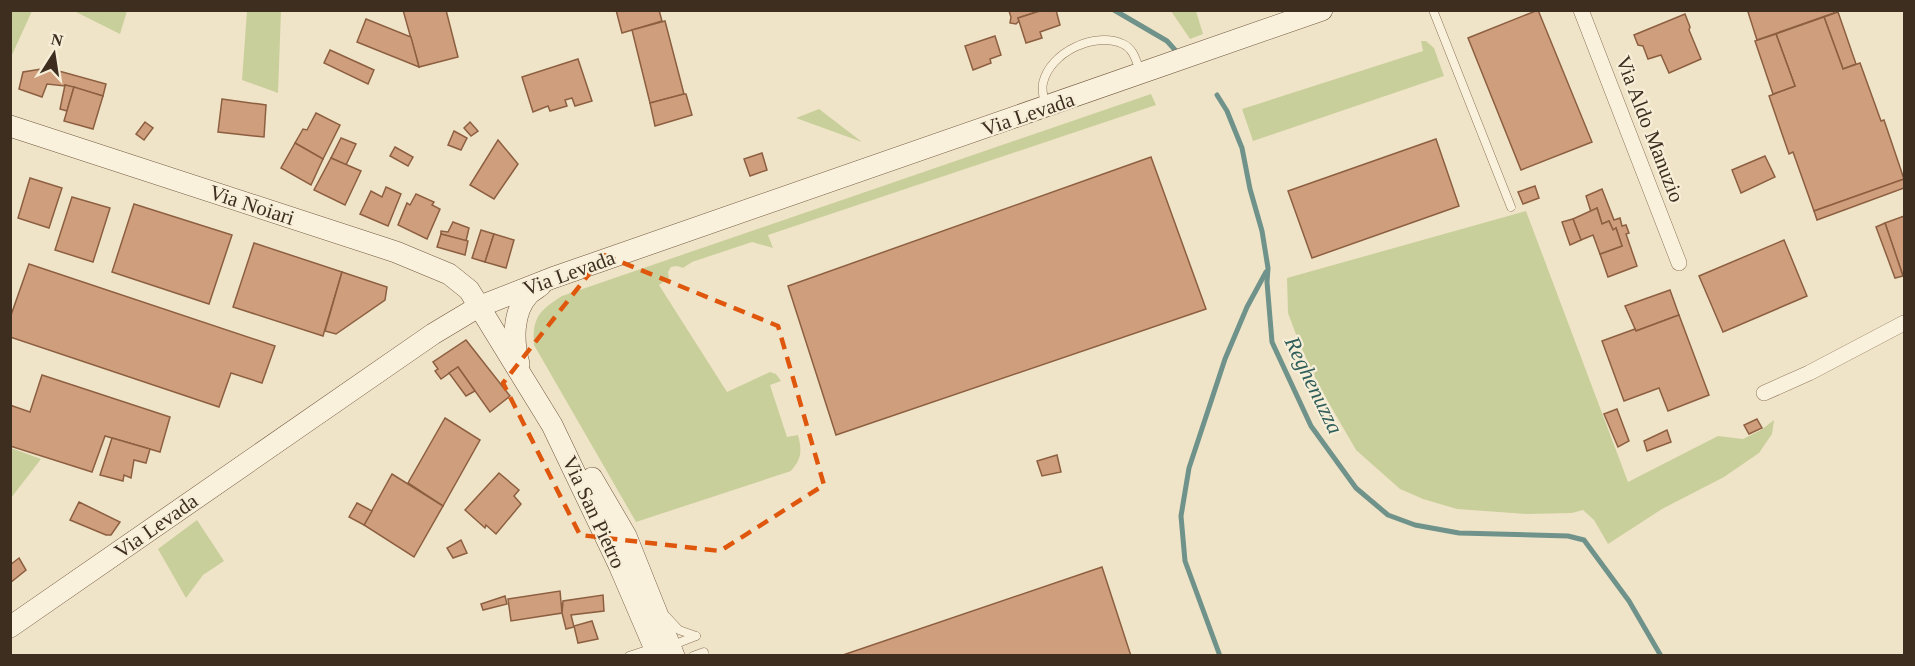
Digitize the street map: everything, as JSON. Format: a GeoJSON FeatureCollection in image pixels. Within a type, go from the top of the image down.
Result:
{"type":"FeatureCollection","features":[{"type":"Feature","properties":{"kind":"main road","name":"Via Levada"},"geometry":{"type":"LineString","coordinates":[[10,627],[415,347],[478,307],[552,278],[1322,10]]}},
{"type":"Feature","properties":{"kind":"main road","name":"Via Noiari"},"geometry":{"type":"LineString","coordinates":[[10,126],[428,263],[449,274],[469,290],[478,307]]}},
{"type":"Feature","properties":{"kind":"main road","name":"Via San Pietro"},"geometry":{"type":"LineString","coordinates":[[521,373],[514,338],[521,306],[529,294],[552,278]]}},
{"type":"Feature","properties":{"kind":"main road","name":"Via San Pietro"},"geometry":{"type":"LineString","coordinates":[[478,307],[552,425],[619,565],[666,653]]}},
{"type":"Feature","properties":{"kind":"main road"},"geometry":{"type":"LineString","coordinates":[[552,425],[587,469],[626,536],[666,653]]}},
{"type":"Feature","properties":{"kind":"street","name":"Via Aldo Manuzio"},"geometry":{"type":"LineString","coordinates":[[1581,10],[1679,263]]}},
{"type":"Feature","properties":{"kind":"street"},"geometry":{"type":"LineString","coordinates":[[1764,393],[1809,373],[1905,323]]}},
{"type":"Feature","properties":{"kind":"lane"},"geometry":{"type":"LineString","coordinates":[[1433,10],[1511,207]]}},
{"type":"Feature","properties":{"kind":"lane"},"geometry":{"type":"LineString","coordinates":[[1046,107],[1043,82],[1053,63],[1064,52],[1081,45],[1104,40],[1124,44],[1133,53],[1141,74]]}},
{"type":"Feature","properties":{"kind":"lane"},"geometry":{"type":"LineString","coordinates":[[626,536],[636,543],[667,618],[680,630],[696,636],[666,653],[628,656]]}},
{"type":"Feature","properties":{"kind":"lane"},"geometry":{"type":"LineString","coordinates":[[693,656],[703,654]]}},
{"type":"Feature","properties":{"kind":"highlighted area"},"geometry":{"type":"Polygon","coordinates":[[[604,255],[778,326],[824,485],[720,551],[580,535],[503,383],[604,255]]]}},
{"type":"Feature","properties":{"kind":"green space"},"geometry":{"type":"Polygon","coordinates":[[[127,10],[120,34],[74,11],[127,10]]]}},
{"type":"Feature","properties":{"kind":"green space"},"geometry":{"type":"Polygon","coordinates":[[[10,11],[32,11],[11,57],[10,11]]]}},
{"type":"Feature","properties":{"kind":"green space"},"geometry":{"type":"Polygon","coordinates":[[[247,11],[281,11],[278,93],[242,80],[247,11]]]}},
{"type":"Feature","properties":{"kind":"green space"},"geometry":{"type":"Polygon","coordinates":[[[1171,11],[1196,11],[1203,34],[1190,39],[1171,11]]]}},
{"type":"Feature","properties":{"kind":"green space"},"geometry":{"type":"Polygon","coordinates":[[[1421,41],[1426,41],[1434,48],[1444,76],[1253,141],[1242,109],[1423,51],[1421,41]]]}},
{"type":"Feature","properties":{"kind":"green space"},"geometry":{"type":"Polygon","coordinates":[[[1151,94],[1156,105],[768,235],[773,248],[752,242],[692,262],[683,268],[671,267],[668,272],[669,278],[659,285],[727,392],[770,372],[776,374],[781,381],[770,385],[787,437],[798,435],[800,454],[791,471],[636,522],[534,345],[534,328],[543,310],[562,296],[1151,94]]]}},
{"type":"Feature","properties":{"kind":"green space"},"geometry":{"type":"Polygon","coordinates":[[[819,109],[862,142],[796,118],[819,109]]]}},
{"type":"Feature","properties":{"kind":"green space"},"geometry":{"type":"Polygon","coordinates":[[[1526,211],[1628,482],[1718,436],[1743,439],[1774,420],[1772,434],[1759,453],[1724,477],[1662,509],[1608,544],[1594,520],[1583,510],[1572,513],[1527,514],[1457,509],[1423,499],[1400,489],[1356,450],[1319,386],[1288,313],[1287,278],[1526,211]]]}},
{"type":"Feature","properties":{"kind":"green space"},"geometry":{"type":"Polygon","coordinates":[[[10,448],[41,459],[11,498],[10,448]]]}},
{"type":"Feature","properties":{"kind":"green space"},"geometry":{"type":"Polygon","coordinates":[[[197,520],[224,561],[203,575],[186,598],[158,549],[197,520]]]}},
{"type":"Feature","properties":{"kind":"building"},"geometry":{"type":"Polygon","coordinates":[[[403,10],[446,10],[458,57],[419,67],[403,10]]]}},
{"type":"Feature","properties":{"kind":"building"},"geometry":{"type":"Polygon","coordinates":[[[616,10],[659,10],[662,21],[622,33],[616,10]]]}},
{"type":"Feature","properties":{"kind":"building"},"geometry":{"type":"Polygon","coordinates":[[[1032,10],[1033,13],[1018,18],[1019,21],[1016,24],[1010,23],[1009,11],[1032,10]]]}},
{"type":"Feature","properties":{"kind":"building"},"geometry":{"type":"Polygon","coordinates":[[[1043,10],[1056,10],[1060,25],[1040,32],[1042,38],[1026,43],[1018,18],[1043,10]]]}},
{"type":"Feature","properties":{"kind":"building"},"geometry":{"type":"Polygon","coordinates":[[[1538,10],[1592,142],[1521,170],[1468,38],[1538,10]]]}},
{"type":"Feature","properties":{"kind":"building"},"geometry":{"type":"Polygon","coordinates":[[[1752,10],[1833,10],[1834,13],[1757,40],[1748,12],[1752,10]]]}},
{"type":"Feature","properties":{"kind":"building"},"geometry":{"type":"Polygon","coordinates":[[[1838,12],[1856,64],[1843,69],[1824,17],[1838,12]]]}},
{"type":"Feature","properties":{"kind":"building"},"geometry":{"type":"Polygon","coordinates":[[[1685,14],[1701,59],[1669,73],[1661,55],[1648,59],[1643,46],[1638,45],[1634,35],[1685,14]]]}},
{"type":"Feature","properties":{"kind":"building"},"geometry":{"type":"Polygon","coordinates":[[[1824,17],[1843,69],[1860,63],[1881,121],[1884,120],[1904,179],[1814,211],[1793,152],[1789,154],[1769,96],[1795,86],[1776,34],[1824,17]]]}},
{"type":"Feature","properties":{"kind":"building"},"geometry":{"type":"Polygon","coordinates":[[[366,19],[411,37],[419,67],[357,42],[366,19]]]}},
{"type":"Feature","properties":{"kind":"building"},"geometry":{"type":"Polygon","coordinates":[[[665,21],[684,94],[650,103],[632,30],[665,21]]]}},
{"type":"Feature","properties":{"kind":"building"},"geometry":{"type":"Polygon","coordinates":[[[1776,34],[1795,86],[1773,94],[1755,41],[1776,34]]]}},
{"type":"Feature","properties":{"kind":"building"},"geometry":{"type":"Polygon","coordinates":[[[995,36],[1001,55],[990,59],[991,63],[973,70],[965,46],[995,36]]]}},
{"type":"Feature","properties":{"kind":"building"},"geometry":{"type":"Polygon","coordinates":[[[330,50],[374,70],[368,84],[324,63],[330,50]]]}},
{"type":"Feature","properties":{"kind":"building"},"geometry":{"type":"Polygon","coordinates":[[[578,59],[592,101],[575,106],[572,98],[565,100],[567,106],[550,111],[548,106],[533,112],[522,77],[578,59]]]}},
{"type":"Feature","properties":{"kind":"building"},"geometry":{"type":"Polygon","coordinates":[[[48,68],[106,84],[103,96],[65,85],[47,84],[42,97],[19,89],[23,72],[48,68]]]}},
{"type":"Feature","properties":{"kind":"building"},"geometry":{"type":"Polygon","coordinates":[[[65,85],[74,87],[67,111],[60,109],[65,85]]]}},
{"type":"Feature","properties":{"kind":"building"},"geometry":{"type":"Polygon","coordinates":[[[74,87],[103,96],[93,129],[64,121],[74,87]]]}},
{"type":"Feature","properties":{"kind":"building"},"geometry":{"type":"Polygon","coordinates":[[[686,94],[692,115],[655,126],[650,103],[686,94]]]}},
{"type":"Feature","properties":{"kind":"building"},"geometry":{"type":"Polygon","coordinates":[[[222,99],[266,105],[264,137],[218,132],[222,99]]]}},
{"type":"Feature","properties":{"kind":"building"},"geometry":{"type":"Polygon","coordinates":[[[316,113],[340,125],[323,159],[295,143],[303,129],[307,130],[316,113]]]}},
{"type":"Feature","properties":{"kind":"building"},"geometry":{"type":"Polygon","coordinates":[[[145,122],[153,128],[144,140],[136,134],[145,122]]]}},
{"type":"Feature","properties":{"kind":"building"},"geometry":{"type":"Polygon","coordinates":[[[470,122],[478,131],[471,136],[464,128],[470,122]]]}},
{"type":"Feature","properties":{"kind":"building"},"geometry":{"type":"Polygon","coordinates":[[[454,131],[467,138],[461,150],[448,145],[454,131]]]}},
{"type":"Feature","properties":{"kind":"building"},"geometry":{"type":"Polygon","coordinates":[[[341,138],[356,144],[346,165],[331,158],[341,138]]]}},
{"type":"Feature","properties":{"kind":"building"},"geometry":{"type":"Polygon","coordinates":[[[1436,139],[1459,206],[1312,258],[1288,191],[1436,139]]]}},
{"type":"Feature","properties":{"kind":"building"},"geometry":{"type":"Polygon","coordinates":[[[498,140],[518,164],[494,199],[470,185],[498,140]]]}},
{"type":"Feature","properties":{"kind":"building"},"geometry":{"type":"Polygon","coordinates":[[[295,143],[323,159],[311,185],[281,168],[295,143]]]}},
{"type":"Feature","properties":{"kind":"building"},"geometry":{"type":"Polygon","coordinates":[[[395,147],[413,157],[408,166],[390,156],[395,147]]]}},
{"type":"Feature","properties":{"kind":"building"},"geometry":{"type":"Polygon","coordinates":[[[762,153],[767,170],[750,176],[744,159],[762,153]]]}},
{"type":"Feature","properties":{"kind":"building"},"geometry":{"type":"Polygon","coordinates":[[[1765,156],[1775,177],[1741,193],[1732,170],[1765,156]]]}},
{"type":"Feature","properties":{"kind":"building"},"geometry":{"type":"Polygon","coordinates":[[[1151,157],[1206,309],[836,435],[788,286],[1151,157]]]}},
{"type":"Feature","properties":{"kind":"building"},"geometry":{"type":"Polygon","coordinates":[[[331,158],[361,171],[345,205],[314,190],[331,158]]]}},
{"type":"Feature","properties":{"kind":"building"},"geometry":{"type":"Polygon","coordinates":[[[30,178],[62,188],[49,228],[18,218],[30,178]]]}},
{"type":"Feature","properties":{"kind":"building"},"geometry":{"type":"Polygon","coordinates":[[[1904,179],[1904,188],[1817,220],[1814,211],[1904,179]]]}},
{"type":"Feature","properties":{"kind":"building"},"geometry":{"type":"Polygon","coordinates":[[[1535,186],[1539,198],[1523,204],[1518,192],[1535,186]]]}},
{"type":"Feature","properties":{"kind":"building"},"geometry":{"type":"Polygon","coordinates":[[[386,187],[401,194],[388,226],[360,214],[371,191],[382,197],[386,187]]]}},
{"type":"Feature","properties":{"kind":"building"},"geometry":{"type":"Polygon","coordinates":[[[1602,189],[1614,220],[1620,218],[1622,226],[1626,225],[1629,233],[1626,234],[1637,266],[1608,277],[1600,254],[1622,246],[1616,228],[1613,230],[1609,221],[1602,224],[1597,208],[1591,212],[1586,196],[1602,189]]]}},
{"type":"Feature","properties":{"kind":"building"},"geometry":{"type":"Polygon","coordinates":[[[416,194],[434,202],[432,205],[440,209],[427,239],[398,225],[407,203],[410,205],[416,194]]]}},
{"type":"Feature","properties":{"kind":"building"},"geometry":{"type":"Polygon","coordinates":[[[72,197],[110,208],[93,262],[55,250],[72,197]]]}},
{"type":"Feature","properties":{"kind":"building"},"geometry":{"type":"Polygon","coordinates":[[[134,204],[232,235],[209,304],[112,272],[134,204]]]}},
{"type":"Feature","properties":{"kind":"building"},"geometry":{"type":"Polygon","coordinates":[[[1597,208],[1602,224],[1609,221],[1613,230],[1616,228],[1622,246],[1600,254],[1593,235],[1581,240],[1573,219],[1597,208]]]}},
{"type":"Feature","properties":{"kind":"building"},"geometry":{"type":"Polygon","coordinates":[[[1904,216],[1904,276],[1903,276],[1885,223],[1904,216]]]}},
{"type":"Feature","properties":{"kind":"building"},"geometry":{"type":"Polygon","coordinates":[[[1573,219],[1581,240],[1570,245],[1562,222],[1573,219]]]}},
{"type":"Feature","properties":{"kind":"building"},"geometry":{"type":"Polygon","coordinates":[[[453,222],[469,228],[466,241],[441,234],[441,231],[448,232],[453,222]]]}},
{"type":"Feature","properties":{"kind":"building"},"geometry":{"type":"Polygon","coordinates":[[[1885,223],[1903,276],[1895,278],[1876,227],[1885,223]]]}},
{"type":"Feature","properties":{"kind":"building"},"geometry":{"type":"Polygon","coordinates":[[[481,230],[494,234],[485,262],[472,258],[481,230]]]}},
{"type":"Feature","properties":{"kind":"building"},"geometry":{"type":"Polygon","coordinates":[[[441,234],[468,241],[465,255],[437,247],[441,234]]]}},
{"type":"Feature","properties":{"kind":"building"},"geometry":{"type":"Polygon","coordinates":[[[494,234],[514,240],[506,268],[485,262],[494,234]]]}},
{"type":"Feature","properties":{"kind":"building"},"geometry":{"type":"Polygon","coordinates":[[[1784,240],[1807,296],[1723,332],[1699,276],[1784,240]]]}},
{"type":"Feature","properties":{"kind":"building"},"geometry":{"type":"Polygon","coordinates":[[[254,243],[342,272],[323,336],[233,307],[254,243]]]}},
{"type":"Feature","properties":{"kind":"building"},"geometry":{"type":"Polygon","coordinates":[[[29,264],[275,346],[262,383],[231,373],[219,407],[10,337],[10,318],[29,264]]]}},
{"type":"Feature","properties":{"kind":"building"},"geometry":{"type":"Polygon","coordinates":[[[342,272],[387,287],[385,300],[336,334],[325,331],[342,272]]]}},
{"type":"Feature","properties":{"kind":"building"},"geometry":{"type":"Polygon","coordinates":[[[1670,290],[1679,315],[1636,331],[1625,306],[1670,290]]]}},
{"type":"Feature","properties":{"kind":"building"},"geometry":{"type":"Polygon","coordinates":[[[1679,315],[1709,395],[1668,411],[1659,388],[1624,401],[1602,341],[1679,315]]]}},
{"type":"Feature","properties":{"kind":"building"},"geometry":{"type":"Polygon","coordinates":[[[466,340],[510,396],[490,412],[458,367],[441,379],[435,371],[438,369],[433,362],[466,340]]]}},
{"type":"Feature","properties":{"kind":"building"},"geometry":{"type":"Polygon","coordinates":[[[458,367],[475,391],[466,396],[449,373],[458,367]]]}},
{"type":"Feature","properties":{"kind":"building"},"geometry":{"type":"Polygon","coordinates":[[[42,375],[170,417],[160,452],[105,436],[92,472],[10,446],[10,405],[30,412],[42,375]]]}},
{"type":"Feature","properties":{"kind":"building"},"geometry":{"type":"Polygon","coordinates":[[[1617,409],[1629,441],[1618,447],[1604,414],[1617,409]]]}},
{"type":"Feature","properties":{"kind":"building"},"geometry":{"type":"Polygon","coordinates":[[[445,418],[480,440],[443,506],[408,483],[445,418]]]}},
{"type":"Feature","properties":{"kind":"building"},"geometry":{"type":"Polygon","coordinates":[[[1757,419],[1762,428],[1749,434],[1744,425],[1757,419]]]}},
{"type":"Feature","properties":{"kind":"building"},"geometry":{"type":"Polygon","coordinates":[[[1667,430],[1671,442],[1647,451],[1644,441],[1667,430]]]}},
{"type":"Feature","properties":{"kind":"building"},"geometry":{"type":"Polygon","coordinates":[[[112,438],[150,449],[146,463],[134,460],[131,478],[124,475],[123,481],[100,475],[112,438]]]}},
{"type":"Feature","properties":{"kind":"building"},"geometry":{"type":"Polygon","coordinates":[[[1057,455],[1061,472],[1042,476],[1037,461],[1057,455]]]}},
{"type":"Feature","properties":{"kind":"building"},"geometry":{"type":"Polygon","coordinates":[[[499,473],[519,490],[514,496],[521,504],[496,534],[486,525],[485,528],[465,510],[499,473]]]}},
{"type":"Feature","properties":{"kind":"building"},"geometry":{"type":"Polygon","coordinates":[[[392,474],[443,506],[414,557],[364,525],[392,474]]]}},
{"type":"Feature","properties":{"kind":"building"},"geometry":{"type":"Polygon","coordinates":[[[79,502],[120,522],[111,535],[70,520],[79,502]]]}},
{"type":"Feature","properties":{"kind":"building"},"geometry":{"type":"Polygon","coordinates":[[[357,503],[372,511],[364,525],[349,517],[357,503]]]}},
{"type":"Feature","properties":{"kind":"building"},"geometry":{"type":"Polygon","coordinates":[[[461,540],[467,553],[453,558],[447,548],[461,540]]]}},
{"type":"Feature","properties":{"kind":"building"},"geometry":{"type":"Polygon","coordinates":[[[19,558],[26,570],[10,583],[10,565],[19,558]]]}},
{"type":"Feature","properties":{"kind":"building"},"geometry":{"type":"Polygon","coordinates":[[[1102,567],[1131,656],[840,656],[1102,567]]]}},
{"type":"Feature","properties":{"kind":"building"},"geometry":{"type":"Polygon","coordinates":[[[560,591],[562,613],[511,621],[508,599],[560,591]]]}},
{"type":"Feature","properties":{"kind":"building"},"geometry":{"type":"Polygon","coordinates":[[[603,595],[604,611],[571,615],[574,627],[566,629],[562,613],[563,601],[603,595]]]}},
{"type":"Feature","properties":{"kind":"building"},"geometry":{"type":"Polygon","coordinates":[[[505,596],[507,604],[483,610],[481,604],[505,596]]]}},
{"type":"Feature","properties":{"kind":"building"},"geometry":{"type":"Polygon","coordinates":[[[592,621],[598,639],[578,643],[574,626],[592,621]]]}},
{"type":"Feature","properties":{"kind":"waterway","name":"Reghenuzza"},"geometry":{"type":"LineString","coordinates":[[1114,10],[1167,41],[1176,51]]}},
{"type":"Feature","properties":{"kind":"waterway","name":"Reghenuzza"},"geometry":{"type":"LineString","coordinates":[[1217,95],[1227,111],[1242,148],[1250,189],[1262,231],[1268,268],[1272,342],[1311,426],[1356,488],[1388,515],[1415,525],[1459,533],[1568,536],[1584,540],[1629,601],[1661,656]]}},
{"type":"Feature","properties":{"kind":"waterway"},"geometry":{"type":"LineString","coordinates":[[1220,656],[1185,561],[1181,516],[1189,468],[1225,359],[1247,307],[1266,272]]}}]}
